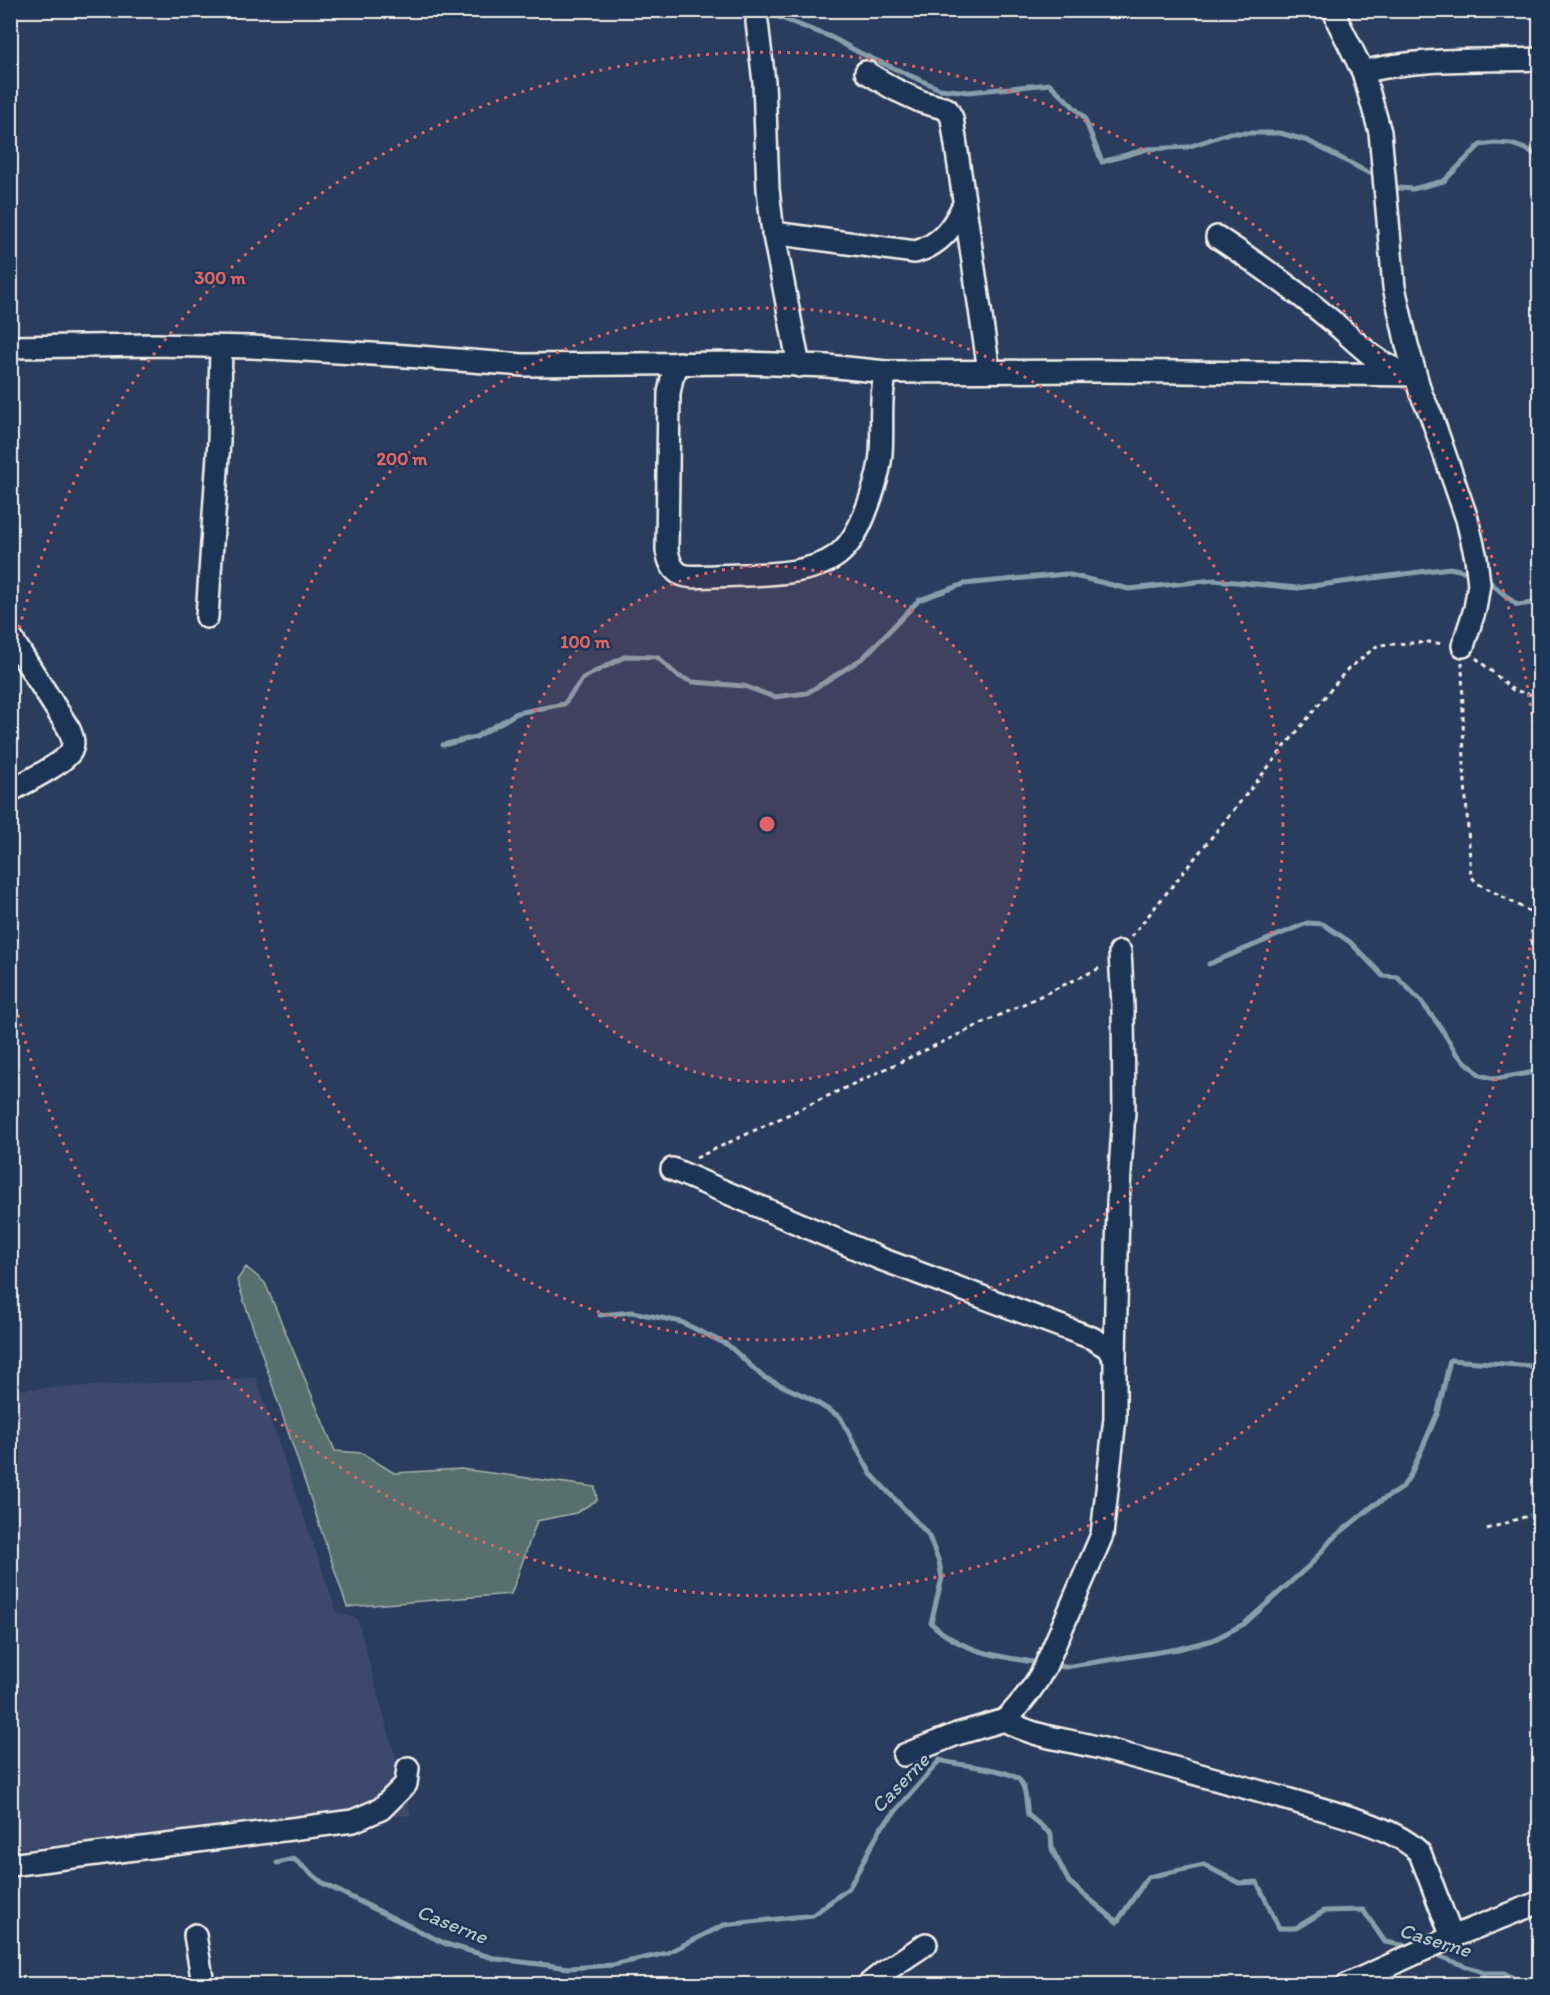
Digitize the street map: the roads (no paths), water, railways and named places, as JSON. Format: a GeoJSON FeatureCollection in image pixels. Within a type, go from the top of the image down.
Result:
{"type":"FeatureCollection","features":[{"type":"Feature","properties":{"kind":"street"},"geometry":{"type":"LineString","coordinates":[[1335,10],[1338,22],[1364,72],[1380,132],[1394,287],[1415,375],[1460,499],[1477,563],[1479,584],[1475,609],[1462,646]]}},
{"type":"Feature","properties":{"kind":"street"},"geometry":{"type":"LineString","coordinates":[[757,22],[767,126],[768,189],[773,233],[799,366]]}},
{"type":"Feature","properties":{"kind":"street"},"geometry":{"type":"LineString","coordinates":[[1364,72],[1382,67],[1440,62],[1539,59]]}},
{"type":"Feature","properties":{"kind":"street"},"geometry":{"type":"LineString","coordinates":[[867,72],[894,89],[922,102],[947,109],[952,118],[989,371]]}},
{"type":"Feature","properties":{"kind":"street"},"geometry":{"type":"LineString","coordinates":[[773,233],[915,252],[928,248],[949,231],[964,204]]}},
{"type":"Feature","properties":{"kind":"street"},"geometry":{"type":"LineString","coordinates":[[1217,237],[1246,256],[1333,322],[1373,357],[1389,368],[1415,375]]}},
{"type":"Feature","properties":{"kind":"street"},"geometry":{"type":"LineString","coordinates":[[10,347],[154,345],[221,347],[406,356],[522,365],[679,363],[799,366],[886,372],[1415,375]]}},
{"type":"Feature","properties":{"kind":"street"},"geometry":{"type":"LineString","coordinates":[[207,617],[219,441],[221,347]]}},
{"type":"Feature","properties":{"kind":"street"},"geometry":{"type":"LineString","coordinates":[[679,363],[672,378],[669,393],[667,550],[669,565],[679,574],[696,577],[774,573],[816,567],[842,552],[860,524],[875,487],[881,454],[881,409],[886,372]]}},
{"type":"Feature","properties":{"kind":"street"},"geometry":{"type":"LineString","coordinates":[[10,636],[74,739],[72,750],[65,759],[10,791]]}},
{"type":"Feature","properties":{"kind":"street"},"geometry":{"type":"LineString","coordinates":[[903,1755],[957,1734],[1005,1720],[1024,1701],[1045,1667],[1102,1535],[1115,1418],[1118,1203],[1124,1111],[1120,951]]}},
{"type":"Feature","properties":{"kind":"street"},"geometry":{"type":"LineString","coordinates":[[672,1169],[881,1259],[1092,1338],[1107,1347],[1115,1360]]}},
{"type":"Feature","properties":{"kind":"street"},"geometry":{"type":"LineString","coordinates":[[1005,1720],[1040,1735],[1143,1759],[1233,1784],[1338,1814],[1395,1834],[1420,1853],[1445,1941]]}},
{"type":"Feature","properties":{"kind":"street"},"geometry":{"type":"LineString","coordinates":[[10,1865],[353,1821],[381,1809],[406,1784],[408,1768]]}},
{"type":"Feature","properties":{"kind":"street"},"geometry":{"type":"LineString","coordinates":[[1348,1984],[1539,1902]]}},
{"type":"Feature","properties":{"kind":"street"},"geometry":{"type":"LineString","coordinates":[[195,1935],[203,1984]]}},
{"type":"Feature","properties":{"kind":"street"},"geometry":{"type":"LineString","coordinates":[[869,1984],[926,1944]]}},
{"type":"Feature","properties":{"kind":"waterway"},"geometry":{"type":"LineString","coordinates":[[760,10],[831,37],[860,53],[940,89],[969,92],[1050,84],[1084,117],[1102,162],[1147,149],[1188,147],[1229,133],[1280,133],[1308,141],[1369,173]]}},
{"type":"Feature","properties":{"kind":"waterway"},"geometry":{"type":"LineString","coordinates":[[1398,188],[1413,189],[1444,181],[1480,145],[1511,144],[1540,157]]}},
{"type":"Feature","properties":{"kind":"waterway"},"geometry":{"type":"LineString","coordinates":[[443,745],[476,737],[517,713],[564,704],[583,678],[626,656],[657,657],[678,676],[693,682],[744,686],[774,697],[807,693],[863,658],[919,600],[964,584],[1066,574],[1129,589],[1214,580],[1297,588],[1450,568],[1472,573]]}},
{"type":"Feature","properties":{"kind":"waterway"},"geometry":{"type":"LineString","coordinates":[[1486,579],[1517,605],[1540,602]]}},
{"type":"Feature","properties":{"kind":"waterway"},"geometry":{"type":"LineString","coordinates":[[1209,964],[1307,923],[1323,924],[1350,942],[1383,976],[1397,977],[1420,1000],[1456,1053],[1480,1075],[1495,1079],[1540,1071]]}},
{"type":"Feature","properties":{"kind":"waterway"},"geometry":{"type":"LineString","coordinates":[[600,1315],[632,1312],[681,1322],[728,1345],[763,1377],[809,1398],[840,1417],[871,1474],[928,1534],[939,1562],[942,1578],[931,1623],[942,1633],[968,1647],[982,1652],[1040,1663]]}},
{"type":"Feature","properties":{"kind":"waterway"},"geometry":{"type":"LineString","coordinates":[[1052,1665],[1065,1667],[1178,1649],[1213,1640],[1244,1624],[1312,1563],[1332,1539],[1374,1505],[1402,1488],[1411,1474],[1438,1412],[1450,1360],[1532,1366],[1540,1374]]}},
{"type":"Feature","properties":{"kind":"waterway","name":"Caserne"},"geometry":{"type":"LineString","coordinates":[[277,1863],[294,1859],[324,1884],[446,1944],[497,1959],[569,1968],[613,1965],[667,1953],[724,1925],[813,1915],[849,1888],[881,1828],[940,1760],[996,1770],[1016,1777],[1024,1790],[1028,1815],[1051,1834],[1052,1849],[1069,1882],[1117,1922],[1148,1877],[1204,1865],[1239,1883],[1257,1882],[1279,1928],[1296,1928],[1324,1911],[1363,1910],[1385,1942],[1413,1947]]}},
{"type":"Feature","properties":{"kind":"waterway","name":"Caserne"},"geometry":{"type":"LineString","coordinates":[[1433,1954],[1484,1973],[1504,1973],[1524,1984]]}}]}
